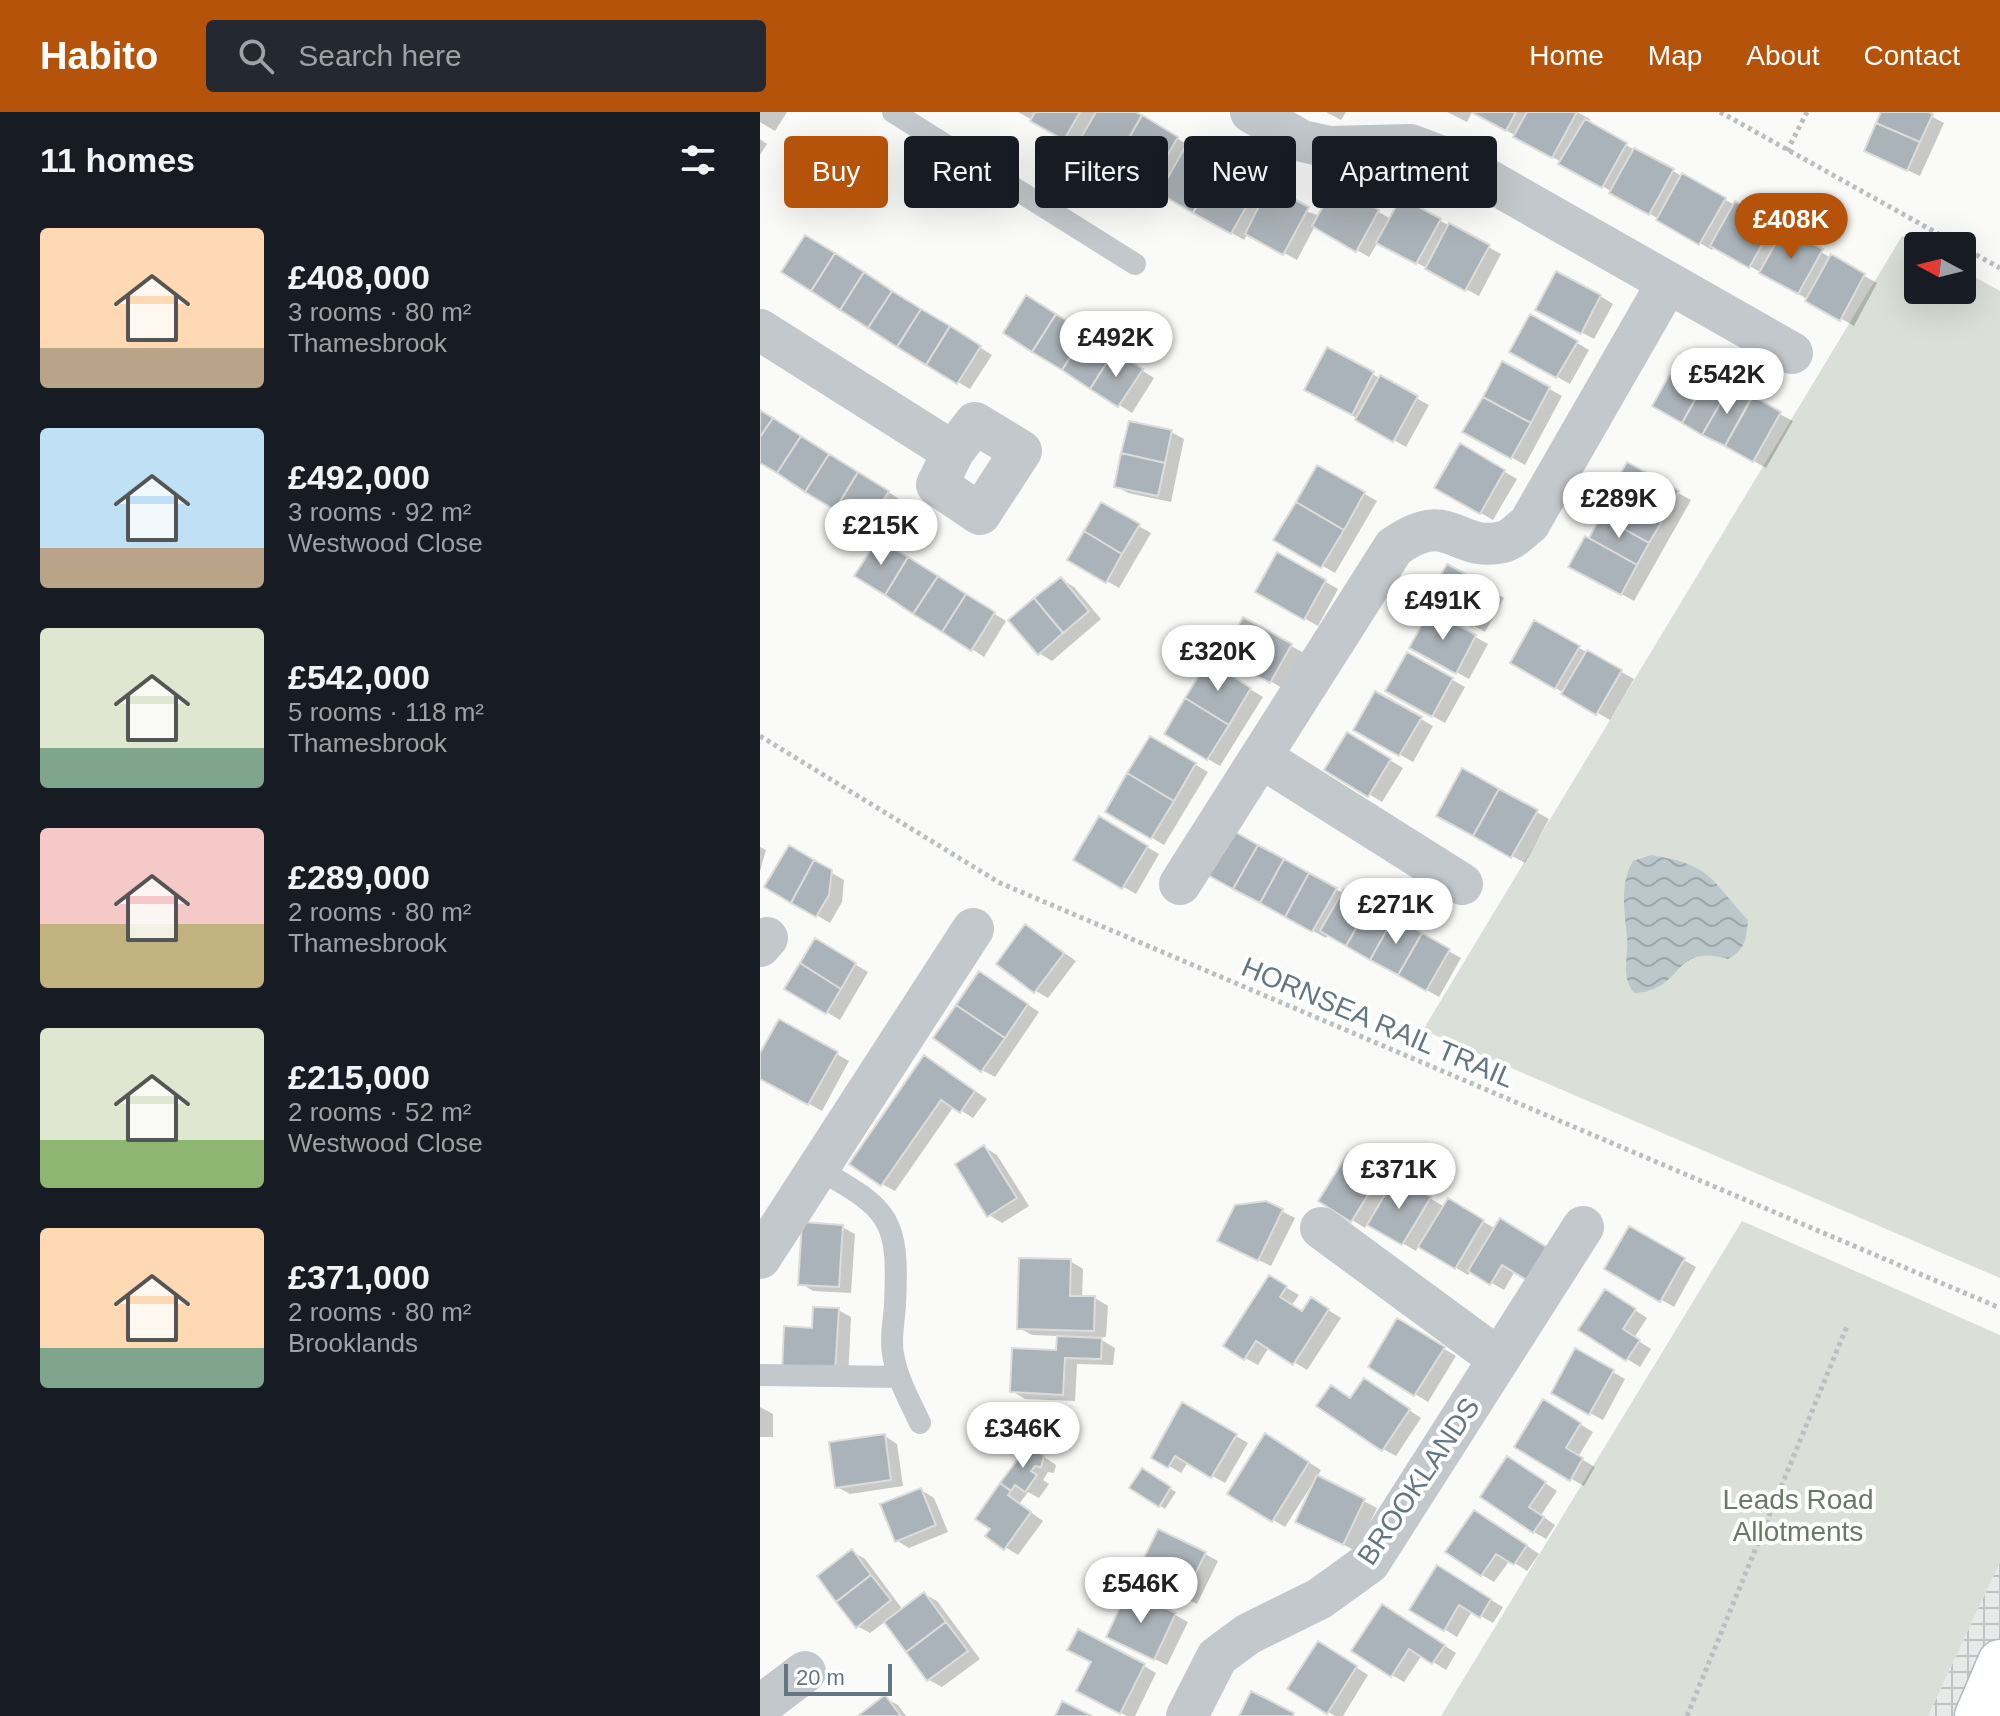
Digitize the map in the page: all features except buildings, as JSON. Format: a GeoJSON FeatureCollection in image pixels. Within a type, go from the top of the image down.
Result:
{"type":"FeatureCollection","features":[{"type":"Feature","properties":{"kind":"street"},"geometry":{"type":"LineString","coordinates":[[1251,112],[1302,141],[1329,147],[1410,145],[1458,163],[1792,353]]}},
{"type":"Feature","properties":{"kind":"street"},"geometry":{"type":"LineString","coordinates":[[1180,884],[1394,547],[1416,531],[1437,529],[1473,542],[1505,542],[1529,524],[1667,284]]}},
{"type":"Feature","properties":{"kind":"street"},"geometry":{"type":"LineString","coordinates":[[760,330],[953,452]]}},
{"type":"Feature","properties":{"kind":"street"},"geometry":{"type":"LineString","coordinates":[[1262,758],[1462,884]]}},
{"type":"Feature","properties":{"kind":"street"},"geometry":{"type":"LineString","coordinates":[[760,1258],[973,929]]}},
{"type":"Feature","properties":{"kind":"street","name":"BROOKLANDS"},"geometry":{"type":"LineString","coordinates":[[1187,1716],[1217,1657],[1248,1634],[1319,1599],[1369,1563],[1583,1227]]}},
{"type":"Feature","properties":{"kind":"street"},"geometry":{"type":"LineString","coordinates":[[1321,1228],[1499,1359]]}},
{"type":"Feature","properties":{"kind":"street"},"geometry":{"type":"LineString","coordinates":[[1977,1716],[2000,1662]]}},
{"type":"Feature","properties":{"kind":"lane"},"geometry":{"type":"LineString","coordinates":[[893,112],[1135,264]]}},
{"type":"Feature","properties":{"kind":"lane"},"geometry":{"type":"LineString","coordinates":[[818,1169],[870,1198],[891,1226],[896,1281],[892,1352],[899,1377],[920,1423]]}},
{"type":"Feature","properties":{"kind":"lane"},"geometry":{"type":"LineString","coordinates":[[760,1375],[899,1377]]}},
{"type":"Feature","properties":{"kind":"path"},"geometry":{"type":"LineString","coordinates":[[1720,112],[1935,232]]}},
{"type":"Feature","properties":{"kind":"path"},"geometry":{"type":"LineString","coordinates":[[1787,151],[1807,112]]}},
{"type":"Feature","properties":{"kind":"path"},"geometry":{"type":"LineString","coordinates":[[1976,254],[2000,268]]}},
{"type":"Feature","properties":{"kind":"path","name":"HORNSEA RAIL TRAIL"},"geometry":{"type":"LineString","coordinates":[[760,736],[1000,883],[2000,1308]]}},
{"type":"Feature","properties":{"kind":"path"},"geometry":{"type":"LineString","coordinates":[[1687,1716],[1847,1326]]}},
{"type":"Feature","properties":{"kind":"shaded area"},"geometry":{"type":"Polygon","coordinates":[[[2000,1562],[2000,1716],[1928,1716],[2000,1562]]]}},
{"type":"Feature","properties":{"kind":"green space"},"geometry":{"type":"Polygon","coordinates":[[[1902,236],[1904,304],[1976,304],[1976,278],[2000,291],[2000,1278],[1423,1030],[1902,236]]]}},
{"type":"Feature","properties":{"kind":"green space","name":"Leads Road Allotments"},"geometry":{"type":"Polygon","coordinates":[[[1742,1221],[2000,1335],[2000,1562],[1928,1716],[1441,1716],[1742,1221]]]}},
{"type":"Feature","properties":{"kind":"water"},"geometry":{"type":"Polygon","coordinates":[[[1651,855],[1686,863],[1708,876],[1748,920],[1746,938],[1742,947],[1728,959],[1710,955],[1696,957],[1662,984],[1634,993],[1626,972],[1624,889],[1633,861],[1651,855]]]}}]}
